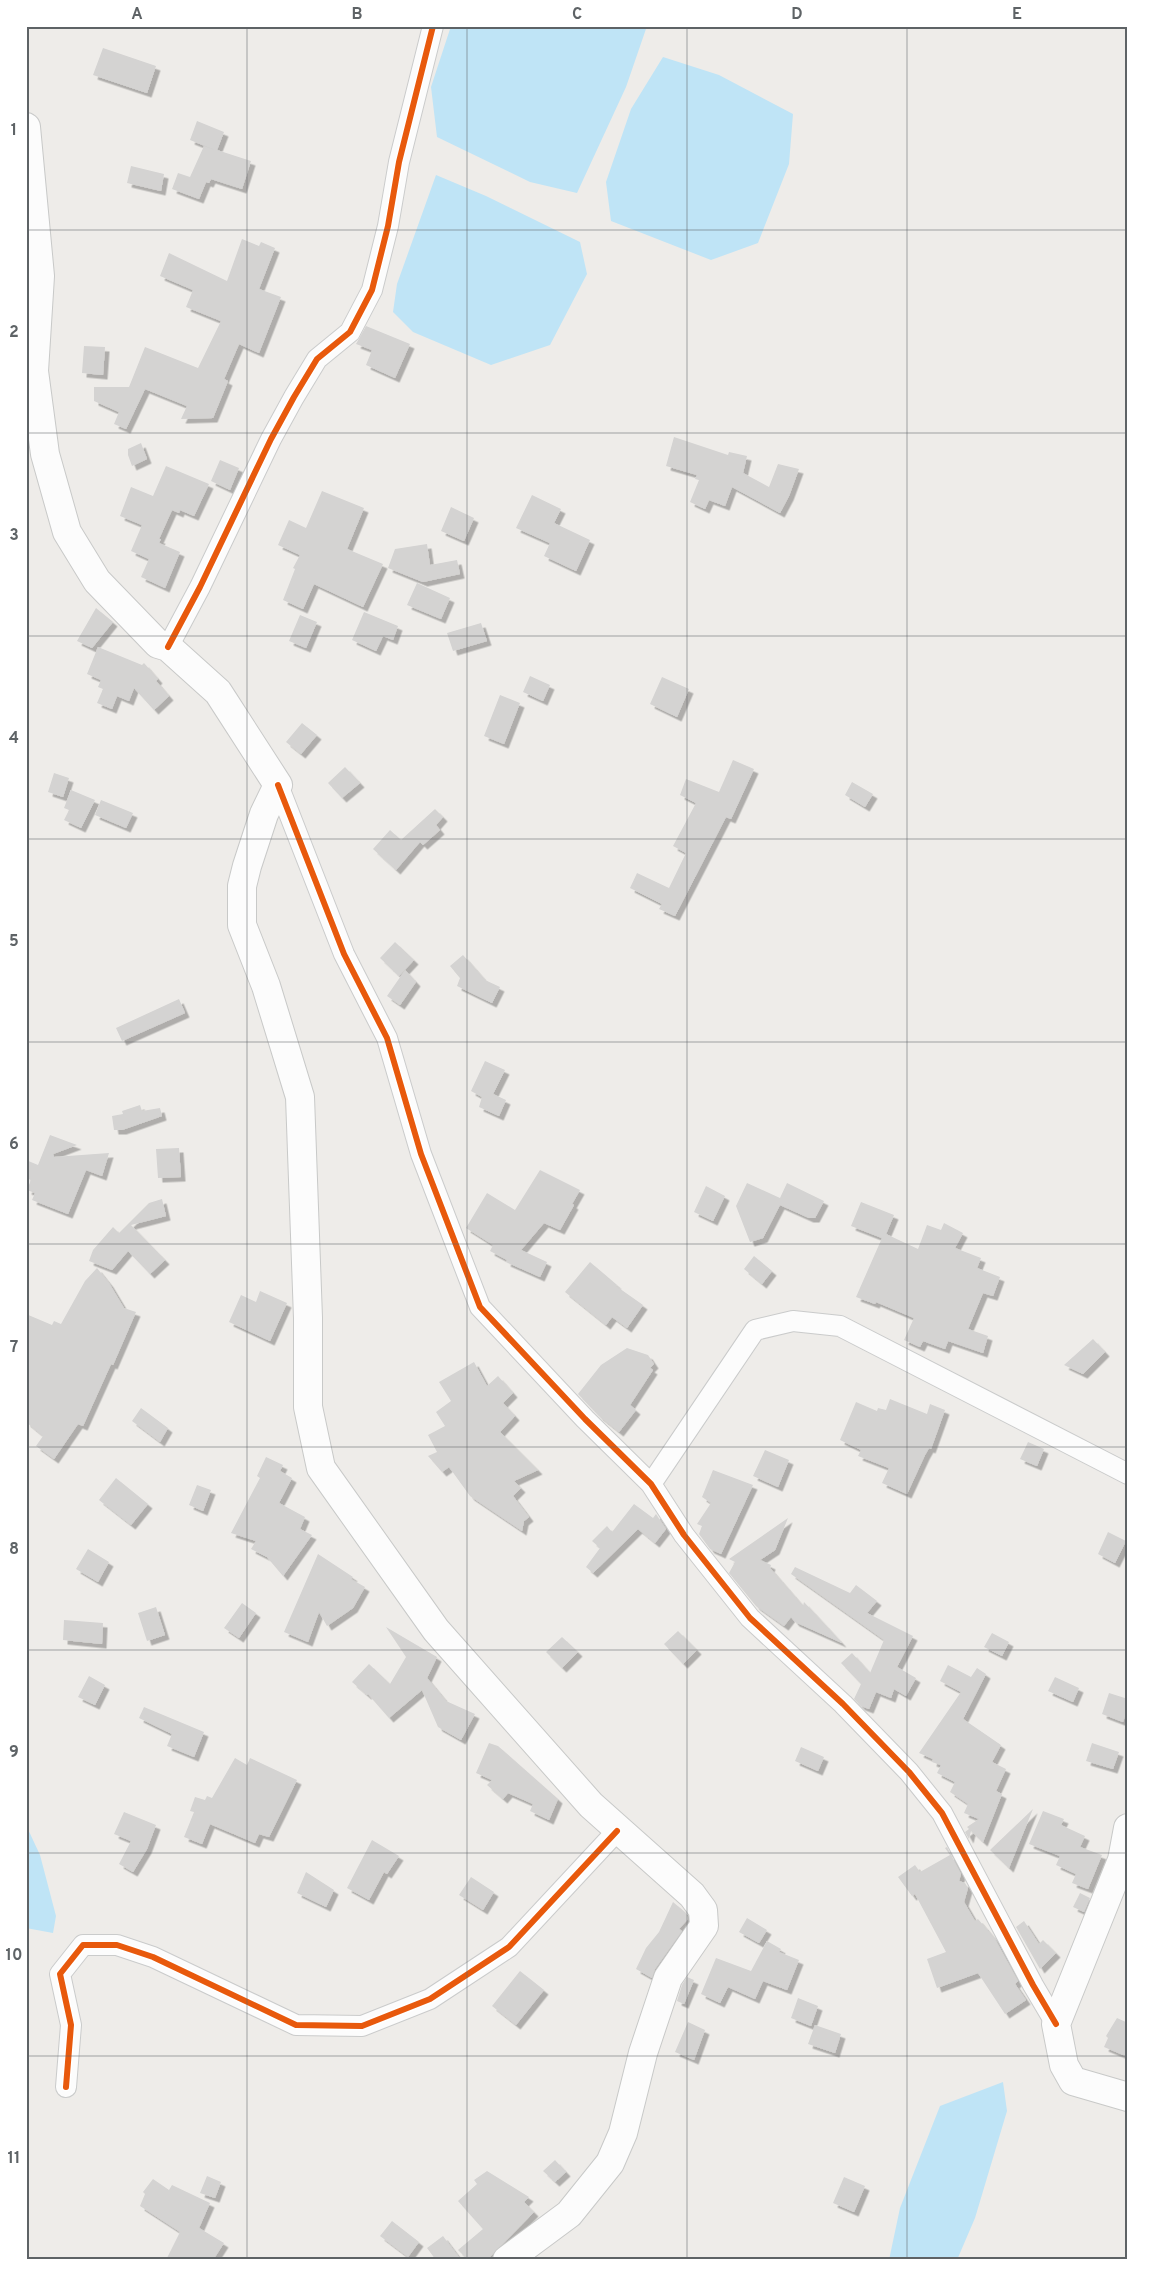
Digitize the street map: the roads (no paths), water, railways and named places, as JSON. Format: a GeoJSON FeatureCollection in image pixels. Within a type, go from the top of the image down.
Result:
{"type":"FeatureCollection","features":[{"type":"Feature","properties":{"kind":"main road"},"geometry":{"type":"LineString","coordinates":[[26,127],[40,276],[34,371],[45,454],[67,532],[97,581],[158,644],[168,647],[218,692],[278,785],[264,814],[247,866],[242,886],[242,925],[266,986],[300,1097],[308,1318],[308,1407],[321,1468],[436,1630],[590,1805],[692,1895],[703,1910],[704,1926],[668,1978],[643,2053],[622,2132],[610,2163],[569,2214],[507,2260]]}},
{"type":"Feature","properties":{"kind":"main road"},"geometry":{"type":"LineString","coordinates":[[1128,1828],[1122,1860],[1056,2024],[1064,2065],[1073,2081],[1128,2097]]}},
{"type":"Feature","properties":{"kind":"street"},"geometry":{"type":"LineString","coordinates":[[168,647],[200,587],[271,439],[294,397],[317,359],[350,332],[372,290],[388,226],[399,162],[433,26]]}},
{"type":"Feature","properties":{"kind":"street"},"geometry":{"type":"LineString","coordinates":[[278,785],[344,954],[387,1038],[421,1154],[480,1307],[585,1419],[651,1484],[684,1535],[750,1618],[843,1704],[909,1772],[942,1813],[1033,1985],[1056,2024]]}},
{"type":"Feature","properties":{"kind":"street"},"geometry":{"type":"LineString","coordinates":[[651,1484],[755,1330],[793,1321],[840,1326],[1128,1474]]}},
{"type":"Feature","properties":{"kind":"street"},"geometry":{"type":"LineString","coordinates":[[66,2087],[71,2025],[60,1974],[83,1945],[117,1945],[153,1957],[296,2025],[362,2026],[430,1999],[509,1947],[618,1831]]}},
{"type":"Feature","properties":{"kind":"water"},"geometry":{"type":"Polygon","coordinates":[[[451,26],[647,26],[626,87],[577,193],[530,182],[437,137],[431,87],[451,26]]]}},
{"type":"Feature","properties":{"kind":"water"},"geometry":{"type":"Polygon","coordinates":[[[663,57],[719,75],[793,114],[789,164],[758,243],[711,260],[611,221],[606,182],[631,109],[663,57]]]}},
{"type":"Feature","properties":{"kind":"water"},"geometry":{"type":"Polygon","coordinates":[[[436,175],[486,196],[580,242],[587,274],[550,345],[491,365],[413,332],[393,312],[397,284],[436,175]]]}},
{"type":"Feature","properties":{"kind":"water"},"geometry":{"type":"Polygon","coordinates":[[[26,1825],[40,1855],[56,1916],[53,1933],[26,1928],[26,1825]]]}},
{"type":"Feature","properties":{"kind":"water"},"geometry":{"type":"Polygon","coordinates":[[[1003,2082],[1007,2111],[975,2218],[957,2260],[889,2260],[900,2208],[940,2106],[1003,2082]]]}}]}
